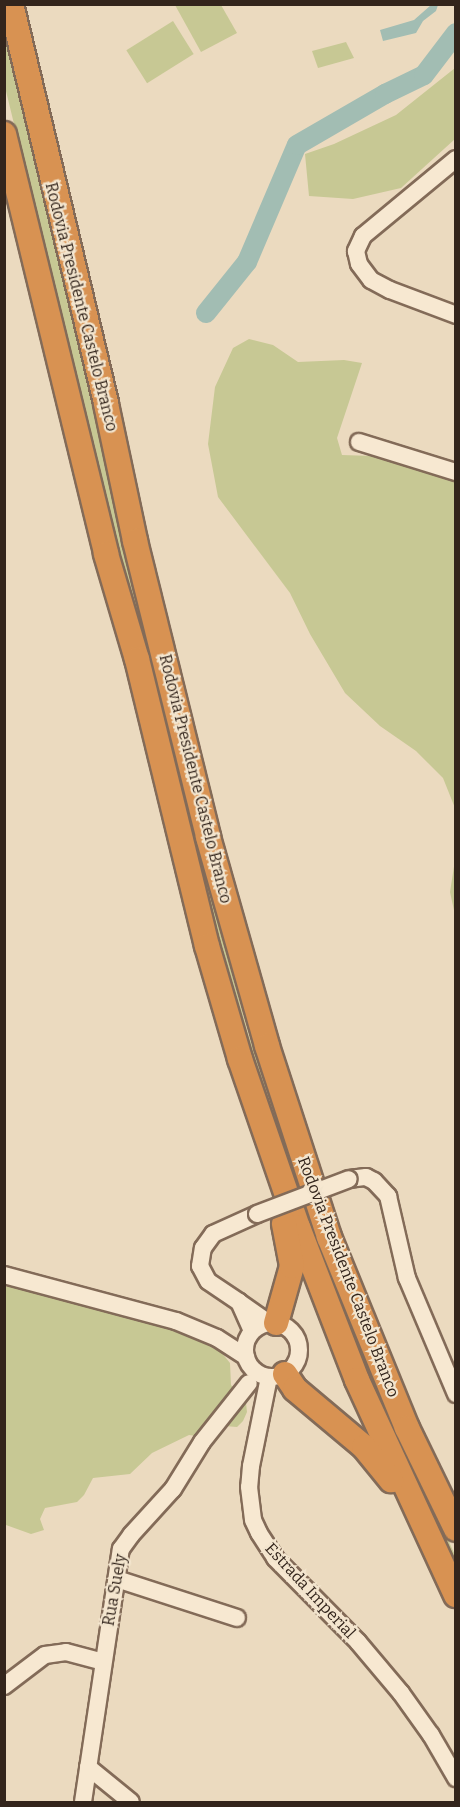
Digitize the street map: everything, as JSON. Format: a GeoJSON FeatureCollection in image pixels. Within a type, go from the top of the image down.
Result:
{"type":"FeatureCollection","features":[{"type":"Feature","properties":{"kind":"highway","name":"Rodovia Presidente Castelo Branco"},"geometry":{"type":"LineString","coordinates":[[11,4],[138,552],[208,837],[257,1012],[296,1142],[329,1237],[434,1485],[456,1530]]}},
{"type":"Feature","properties":{"kind":"highway","name":"Rodovia Presidente Castelo Branco"},"geometry":{"type":"LineString","coordinates":[[4,134],[106,554],[137,659],[207,946],[240,1059],[298,1227],[357,1380],[456,1595]]}},
{"type":"Feature","properties":{"kind":"highway"},"geometry":{"type":"LineString","coordinates":[[4,159],[17,188]]}},
{"type":"Feature","properties":{"kind":"highway"},"geometry":{"type":"LineString","coordinates":[[240,1059],[252,1115],[282,1218],[292,1266],[273,1323]]}},
{"type":"Feature","properties":{"kind":"highway"},"geometry":{"type":"LineString","coordinates":[[260,1372],[296,1389],[364,1447],[386,1473],[456,1603]]}},
{"type":"Feature","properties":{"kind":"highway"},"geometry":{"type":"LineString","coordinates":[[434,1485],[456,1508]]}},
{"type":"Feature","properties":{"kind":"street"},"geometry":{"type":"LineString","coordinates":[[456,159],[363,236],[356,251],[358,264],[370,280],[456,315]]}},
{"type":"Feature","properties":{"kind":"street"},"geometry":{"type":"LineString","coordinates":[[359,442],[456,472]]}},
{"type":"Feature","properties":{"kind":"street"},"geometry":{"type":"LineString","coordinates":[[260,1372],[296,1362],[298,1346],[291,1331],[273,1323],[208,1281],[200,1266],[203,1248],[213,1234],[256,1214],[350,1179],[366,1177],[374,1180],[388,1196],[407,1278],[456,1394]]}},
{"type":"Feature","properties":{"kind":"street"},"geometry":{"type":"LineString","coordinates":[[4,1275],[101,1299],[176,1322],[217,1338],[260,1372]]}},
{"type":"Feature","properties":{"kind":"street"},"geometry":{"type":"LineString","coordinates":[[239,1302],[251,1332],[245,1349],[260,1372]]}},
{"type":"Feature","properties":{"kind":"street"},"geometry":{"type":"LineString","coordinates":[[217,1338],[251,1332],[273,1323]]}},
{"type":"Feature","properties":{"kind":"street","name":"Rua Suely"},"geometry":{"type":"LineString","coordinates":[[83,1803],[121,1549],[130,1535],[173,1489],[202,1442],[260,1372]]}},
{"type":"Feature","properties":{"kind":"street","name":"Estrada Imperial"},"geometry":{"type":"LineString","coordinates":[[260,1372],[249,1486],[254,1520],[259,1533],[275,1558],[358,1642],[400,1693],[431,1735],[456,1778]]}},
{"type":"Feature","properties":{"kind":"street"},"geometry":{"type":"LineString","coordinates":[[117,1579],[237,1618]]}},
{"type":"Feature","properties":{"kind":"street"},"geometry":{"type":"LineString","coordinates":[[4,1686],[45,1655],[66,1652],[103,1662]]}},
{"type":"Feature","properties":{"kind":"street"},"geometry":{"type":"LineString","coordinates":[[88,1767],[131,1803]]}},
{"type":"Feature","properties":{"kind":"green space"},"geometry":{"type":"Polygon","coordinates":[[[175,5],[221,5],[237,33],[201,52],[175,5]]]}},
{"type":"Feature","properties":{"kind":"green space"},"geometry":{"type":"Polygon","coordinates":[[[4,18],[196,841],[248,1033],[304,1206],[378,1387],[455,1555],[455,1572],[398,1454],[257,1090],[172,771],[5,87],[4,18]]]}},
{"type":"Feature","properties":{"kind":"green space"},"geometry":{"type":"Polygon","coordinates":[[[173,21],[194,54],[147,83],[126,50],[173,21]]]}},
{"type":"Feature","properties":{"kind":"green space"},"geometry":{"type":"Polygon","coordinates":[[[346,42],[354,58],[318,68],[312,51],[346,42]]]}},
{"type":"Feature","properties":{"kind":"green space"},"geometry":{"type":"Polygon","coordinates":[[[455,68],[455,139],[401,188],[353,199],[309,196],[305,154],[334,144],[396,115],[455,68]]]}},
{"type":"Feature","properties":{"kind":"green space"},"geometry":{"type":"Polygon","coordinates":[[[249,339],[273,345],[298,362],[344,360],[362,363],[337,438],[342,455],[403,457],[455,476],[455,808],[443,778],[416,751],[380,726],[345,693],[310,634],[290,593],[218,497],[208,444],[215,387],[233,348],[249,339]]]}},
{"type":"Feature","properties":{"kind":"green space"},"geometry":{"type":"Polygon","coordinates":[[[455,860],[455,915],[450,892],[455,860]]]}},
{"type":"Feature","properties":{"kind":"green space"},"geometry":{"type":"Polygon","coordinates":[[[4,1286],[36,1291],[180,1328],[217,1347],[230,1363],[231,1385],[246,1403],[247,1412],[243,1421],[237,1427],[224,1426],[212,1438],[189,1435],[152,1453],[130,1474],[93,1478],[84,1495],[77,1502],[45,1508],[40,1519],[44,1530],[31,1534],[6,1525],[4,1286]]]}},
{"type":"Feature","properties":{"kind":"shaded area"},"geometry":{"type":"Polygon","coordinates":[[[431,5],[438,5],[436,11],[423,21],[416,33],[383,41],[380,30],[414,20],[431,5]]]}},
{"type":"Feature","properties":{"kind":"waterway"},"geometry":{"type":"LineString","coordinates":[[206,313],[247,262],[297,145],[385,94],[424,75],[456,33]]}}]}
